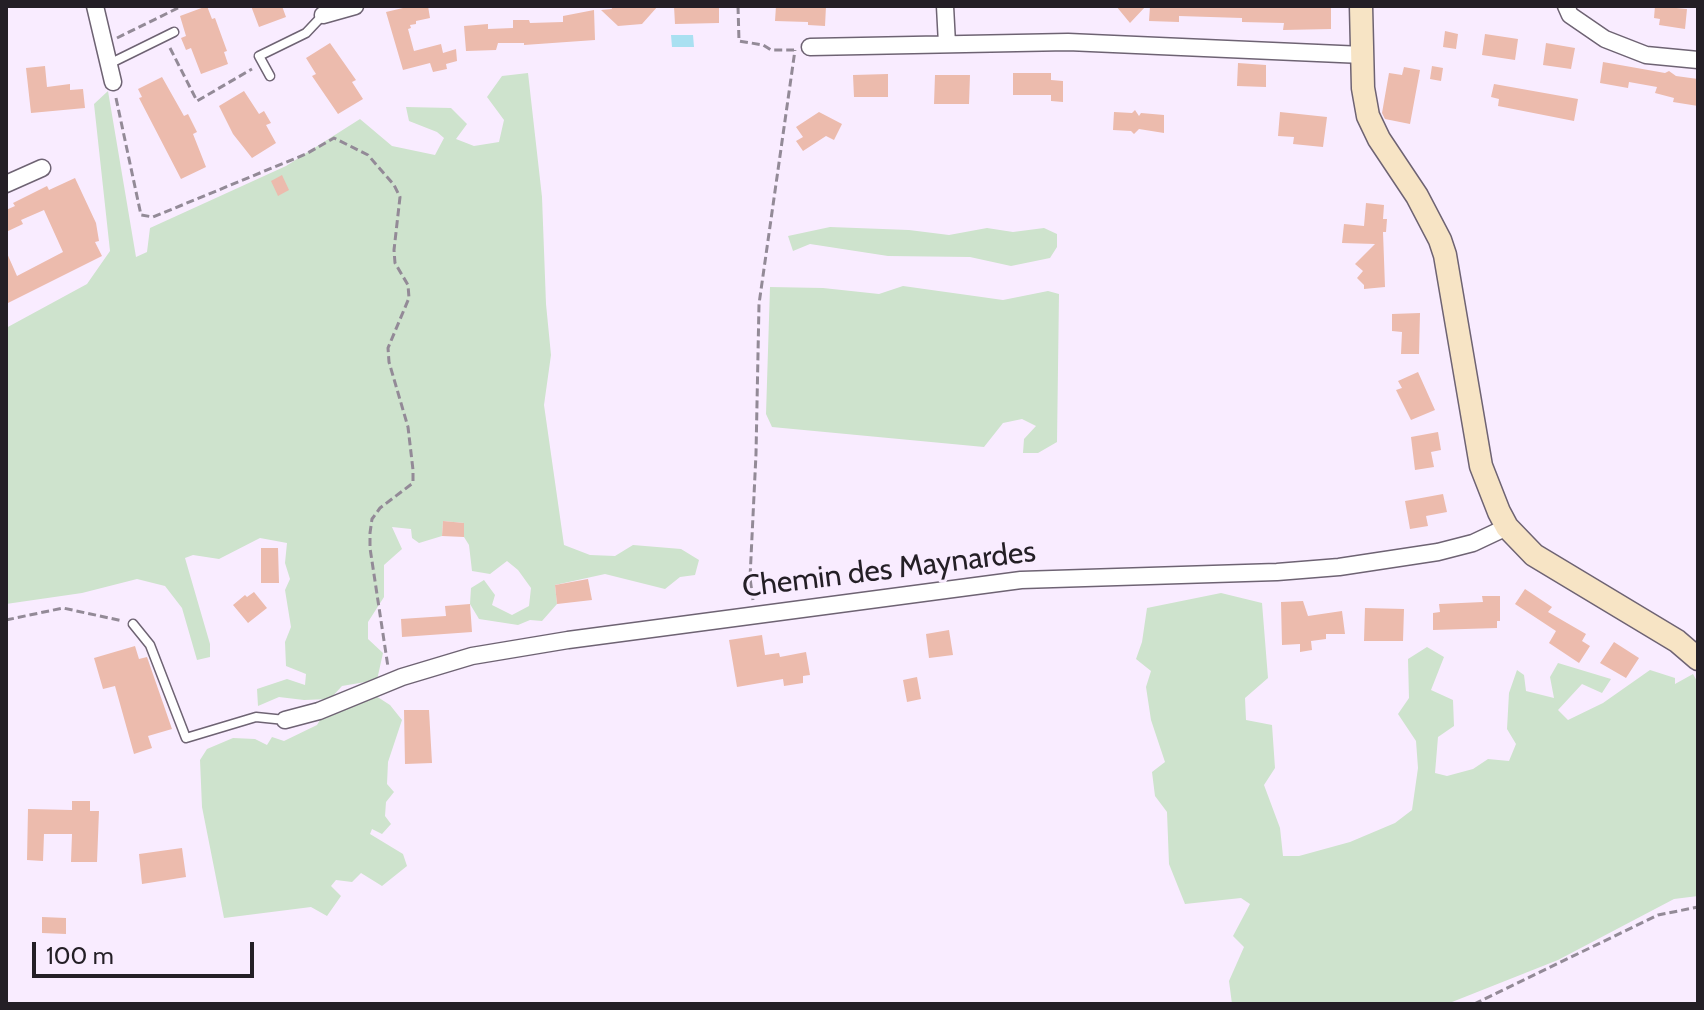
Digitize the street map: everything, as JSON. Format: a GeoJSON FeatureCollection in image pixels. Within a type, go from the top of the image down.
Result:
{"type":"FeatureCollection","features":[{"type":"Feature","properties":{"kind":"street"},"geometry":{"type":"LineString","coordinates":[[95,6],[113,82]]}},
{"type":"Feature","properties":{"kind":"street"},"geometry":{"type":"LineString","coordinates":[[323,15],[355,6]]}},
{"type":"Feature","properties":{"kind":"street"},"geometry":{"type":"LineString","coordinates":[[945,6],[947,44]]}},
{"type":"Feature","properties":{"kind":"street"},"geometry":{"type":"LineString","coordinates":[[1361,6],[1365,104],[1372,126],[1417,196],[1445,255],[1481,466],[1507,527],[1534,555],[1677,641],[1698,659]]}},
{"type":"Feature","properties":{"kind":"street"},"geometry":{"type":"LineString","coordinates":[[1566,6],[1570,15],[1605,39],[1646,55],[1698,60]]}},
{"type":"Feature","properties":{"kind":"street"},"geometry":{"type":"LineString","coordinates":[[810,47],[1111,43],[1363,55]]}},
{"type":"Feature","properties":{"kind":"street"},"geometry":{"type":"LineString","coordinates":[[6,184],[42,168]]}},
{"type":"Feature","properties":{"kind":"street","name":"Chemin des Maynardes"},"geometry":{"type":"LineString","coordinates":[[285,720],[319,711],[450,662],[508,649],[1021,580],[1277,572],[1339,567],[1438,552],[1473,543],[1507,527]]}},
{"type":"Feature","properties":{"kind":"lane"},"geometry":{"type":"LineString","coordinates":[[270,76],[259,56],[306,33],[323,15]]}},
{"type":"Feature","properties":{"kind":"lane"},"geometry":{"type":"LineString","coordinates":[[108,65],[174,32]]}},
{"type":"Feature","properties":{"kind":"lane"},"geometry":{"type":"LineString","coordinates":[[133,624],[150,645],[186,738],[256,717],[285,720]]}},
{"type":"Feature","properties":{"kind":"path"},"geometry":{"type":"LineString","coordinates":[[103,45],[182,6]]}},
{"type":"Feature","properties":{"kind":"path"},"geometry":{"type":"LineString","coordinates":[[738,6],[739,41],[763,45],[771,50],[795,50],[759,304],[750,578],[756,614]]}},
{"type":"Feature","properties":{"kind":"path"},"geometry":{"type":"LineString","coordinates":[[165,37],[197,101],[263,63]]}},
{"type":"Feature","properties":{"kind":"path"},"geometry":{"type":"LineString","coordinates":[[113,82],[141,215],[153,217],[306,154],[334,138],[368,155],[394,185],[400,197],[395,263],[408,285],[409,298],[388,348],[389,362],[408,427],[413,483],[380,508],[372,519],[370,533],[389,683]]}},
{"type":"Feature","properties":{"kind":"path"},"geometry":{"type":"LineString","coordinates":[[6,620],[63,608],[133,624]]}},
{"type":"Feature","properties":{"kind":"path"},"geometry":{"type":"LineString","coordinates":[[1474,1004],[1658,915],[1698,907]]}},
{"type":"Feature","properties":{"kind":"green space"},"geometry":{"type":"Polygon","coordinates":[[[528,73],[542,197],[551,355],[544,405],[564,545],[590,555],[615,556],[633,545],[681,549],[699,560],[695,575],[680,577],[665,589],[605,574],[555,585],[557,604],[542,621],[530,620],[518,625],[479,619],[470,604],[471,588],[484,580],[495,595],[492,605],[512,615],[529,606],[531,588],[518,570],[507,561],[490,574],[472,571],[464,523],[443,521],[442,536],[419,543],[412,538],[411,529],[392,527],[402,549],[384,565],[384,597],[368,622],[368,639],[383,653],[377,680],[342,686],[330,699],[279,697],[258,706],[257,689],[287,679],[305,685],[306,674],[286,666],[285,642],[291,627],[285,590],[290,579],[285,563],[287,543],[260,538],[219,559],[193,555],[185,558],[210,644],[210,657],[197,660],[182,608],[165,586],[137,579],[82,593],[6,604],[6,328],[87,284],[110,251],[94,104],[108,91],[136,257],[147,252],[150,228],[286,166],[360,119],[392,146],[435,155],[444,138],[409,121],[406,107],[451,108],[467,124],[456,139],[474,146],[499,142],[504,120],[487,97],[502,76],[528,73]]]}},
{"type":"Feature","properties":{"kind":"green space"},"geometry":{"type":"Polygon","coordinates":[[[830,227],[949,235],[987,228],[1013,232],[1044,228],[1057,234],[1057,247],[1050,258],[1011,266],[970,257],[888,256],[810,244],[793,251],[788,236],[830,227]]]}},
{"type":"Feature","properties":{"kind":"green space"},"geometry":{"type":"Polygon","coordinates":[[[903,286],[1003,300],[1048,291],[1059,294],[1057,442],[1038,453],[1023,453],[1024,439],[1036,426],[1022,419],[1003,423],[984,447],[772,427],[766,414],[770,287],[879,294],[903,286]]]}},
{"type":"Feature","properties":{"kind":"green space"},"geometry":{"type":"Polygon","coordinates":[[[1221,593],[1262,603],[1268,678],[1245,698],[1246,720],[1272,725],[1275,768],[1264,785],[1280,828],[1283,856],[1299,856],[1350,842],[1395,823],[1412,810],[1418,768],[1416,741],[1398,714],[1409,698],[1408,659],[1427,647],[1444,657],[1431,690],[1453,700],[1454,726],[1438,737],[1435,773],[1447,776],[1473,769],[1488,759],[1509,761],[1516,744],[1507,729],[1509,693],[1517,670],[1524,675],[1526,691],[1554,698],[1550,677],[1558,663],[1611,679],[1602,693],[1582,684],[1558,710],[1568,720],[1603,703],[1650,670],[1675,678],[1675,684],[1693,674],[1698,683],[1698,896],[1674,899],[1558,960],[1447,1004],[1232,1004],[1229,981],[1244,947],[1233,936],[1250,904],[1241,898],[1185,904],[1169,864],[1167,812],[1155,796],[1152,772],[1165,762],[1151,720],[1146,687],[1151,671],[1136,659],[1147,608],[1221,593]]]}},
{"type":"Feature","properties":{"kind":"green space"},"geometry":{"type":"Polygon","coordinates":[[[376,696],[390,705],[402,720],[388,762],[387,784],[394,792],[386,802],[385,816],[391,824],[382,834],[372,829],[370,834],[403,854],[407,866],[382,886],[361,873],[352,882],[336,880],[331,886],[341,896],[327,916],[311,907],[224,918],[202,807],[200,760],[207,749],[233,738],[255,739],[267,745],[272,737],[284,741],[317,725],[323,715],[376,696]]]}},
{"type":"Feature","properties":{"kind":"water"},"geometry":{"type":"Polygon","coordinates":[[[671,35],[693,35],[694,47],[672,47],[671,35]]]}},
{"type":"Feature","properties":{"kind":"building"},"geometry":{"type":"Polygon","coordinates":[[[207,6],[212,19],[215,18],[227,51],[224,52],[228,64],[201,74],[191,48],[186,50],[181,38],[186,36],[180,16],[207,6]]]}},
{"type":"Feature","properties":{"kind":"building"},"geometry":{"type":"Polygon","coordinates":[[[251,6],[282,6],[286,17],[259,27],[251,6]]]}},
{"type":"Feature","properties":{"kind":"building"},"geometry":{"type":"Polygon","coordinates":[[[403,6],[428,6],[430,18],[416,21],[408,29],[414,51],[441,44],[443,53],[456,49],[457,61],[446,64],[447,69],[433,72],[430,63],[403,70],[386,12],[403,6]]]}},
{"type":"Feature","properties":{"kind":"building"},"geometry":{"type":"Polygon","coordinates":[[[611,6],[658,6],[642,24],[618,26],[601,10],[612,9],[611,6]]]}},
{"type":"Feature","properties":{"kind":"building"},"geometry":{"type":"Polygon","coordinates":[[[674,6],[719,6],[719,23],[675,24],[674,6]]]}},
{"type":"Feature","properties":{"kind":"building"},"geometry":{"type":"Polygon","coordinates":[[[776,6],[826,6],[825,26],[775,21],[776,6]]]}},
{"type":"Feature","properties":{"kind":"building"},"geometry":{"type":"Polygon","coordinates":[[[1116,6],[1146,6],[1130,23],[1116,6]]]}},
{"type":"Feature","properties":{"kind":"building"},"geometry":{"type":"Polygon","coordinates":[[[1150,6],[1331,6],[1331,29],[1283,30],[1284,23],[1242,22],[1242,18],[1179,16],[1179,22],[1149,21],[1150,6]]]}},
{"type":"Feature","properties":{"kind":"building"},"geometry":{"type":"Polygon","coordinates":[[[1655,6],[1687,9],[1685,29],[1659,25],[1660,19],[1654,18],[1655,6]]]}},
{"type":"Feature","properties":{"kind":"building"},"geometry":{"type":"Polygon","coordinates":[[[594,10],[595,40],[524,45],[498,43],[496,50],[466,51],[464,26],[488,24],[488,29],[513,28],[513,20],[563,22],[563,16],[594,10]]]}},
{"type":"Feature","properties":{"kind":"building"},"geometry":{"type":"Polygon","coordinates":[[[1445,31],[1458,34],[1456,49],[1443,47],[1445,31]]]}},
{"type":"Feature","properties":{"kind":"building"},"geometry":{"type":"Polygon","coordinates":[[[1485,34],[1518,39],[1515,60],[1482,55],[1485,34]]]}},
{"type":"Feature","properties":{"kind":"building"},"geometry":{"type":"Polygon","coordinates":[[[330,43],[356,80],[352,82],[363,99],[338,114],[312,76],[316,74],[306,58],[330,43]]]}},
{"type":"Feature","properties":{"kind":"building"},"geometry":{"type":"Polygon","coordinates":[[[1546,43],[1575,48],[1571,69],[1543,65],[1546,43]]]}},
{"type":"Feature","properties":{"kind":"building"},"geometry":{"type":"Polygon","coordinates":[[[1603,62],[1665,73],[1669,71],[1676,76],[1698,79],[1698,106],[1673,102],[1674,98],[1655,93],[1657,87],[1629,82],[1628,88],[1600,83],[1603,62]]]}},
{"type":"Feature","properties":{"kind":"building"},"geometry":{"type":"Polygon","coordinates":[[[1238,63],[1266,65],[1266,87],[1237,86],[1238,63]]]}},
{"type":"Feature","properties":{"kind":"building"},"geometry":{"type":"Polygon","coordinates":[[[45,66],[47,87],[70,84],[70,90],[83,89],[85,108],[31,113],[26,68],[45,66]]]}},
{"type":"Feature","properties":{"kind":"building"},"geometry":{"type":"Polygon","coordinates":[[[1432,66],[1443,68],[1441,81],[1430,79],[1432,66]]]}},
{"type":"Feature","properties":{"kind":"building"},"geometry":{"type":"Polygon","coordinates":[[[1404,67],[1420,70],[1410,124],[1385,119],[1382,113],[1389,73],[1402,75],[1404,67]]]}},
{"type":"Feature","properties":{"kind":"building"},"geometry":{"type":"Polygon","coordinates":[[[1013,73],[1051,73],[1051,80],[1063,81],[1063,102],[1051,101],[1051,95],[1013,95],[1013,73]]]}},
{"type":"Feature","properties":{"kind":"building"},"geometry":{"type":"Polygon","coordinates":[[[888,74],[888,97],[854,97],[853,75],[888,74]]]}},
{"type":"Feature","properties":{"kind":"building"},"geometry":{"type":"Polygon","coordinates":[[[935,75],[970,75],[969,104],[934,104],[935,75]]]}},
{"type":"Feature","properties":{"kind":"building"},"geometry":{"type":"Polygon","coordinates":[[[162,77],[197,132],[193,134],[206,167],[181,179],[139,98],[142,97],[138,89],[162,77]]]}},
{"type":"Feature","properties":{"kind":"building"},"geometry":{"type":"Polygon","coordinates":[[[1494,84],[1578,99],[1574,121],[1498,106],[1499,99],[1491,97],[1494,84]]]}},
{"type":"Feature","properties":{"kind":"building"},"geometry":{"type":"Polygon","coordinates":[[[244,91],[259,114],[264,111],[271,123],[266,125],[276,143],[252,158],[233,134],[219,106],[244,91]]]}},
{"type":"Feature","properties":{"kind":"building"},"geometry":{"type":"Polygon","coordinates":[[[1135,110],[1139,116],[1141,113],[1164,115],[1164,133],[1139,129],[1134,134],[1113,130],[1114,112],[1132,113],[1135,110]]]}},
{"type":"Feature","properties":{"kind":"building"},"geometry":{"type":"Polygon","coordinates":[[[819,112],[842,124],[834,140],[826,136],[803,151],[796,141],[803,137],[796,127],[819,112]]]}},
{"type":"Feature","properties":{"kind":"building"},"geometry":{"type":"Polygon","coordinates":[[[1280,112],[1327,117],[1323,147],[1293,144],[1294,137],[1278,136],[1280,112]]]}},
{"type":"Feature","properties":{"kind":"building"},"geometry":{"type":"Polygon","coordinates":[[[282,175],[289,190],[278,196],[271,181],[282,175]]]}},
{"type":"Feature","properties":{"kind":"building"},"geometry":{"type":"Polygon","coordinates":[[[75,178],[96,223],[99,241],[95,242],[102,256],[6,304],[6,251],[17,276],[63,252],[44,210],[21,220],[23,224],[6,232],[6,210],[15,206],[13,203],[47,186],[49,190],[75,178]]]}},
{"type":"Feature","properties":{"kind":"building"},"geometry":{"type":"Polygon","coordinates":[[[1366,203],[1384,205],[1383,219],[1387,219],[1386,232],[1383,232],[1385,287],[1364,289],[1357,278],[1363,271],[1355,264],[1375,244],[1342,243],[1344,224],[1364,226],[1366,203]]]}},
{"type":"Feature","properties":{"kind":"building"},"geometry":{"type":"Polygon","coordinates":[[[1420,313],[1419,354],[1401,354],[1402,332],[1392,331],[1392,314],[1420,313]]]}},
{"type":"Feature","properties":{"kind":"building"},"geometry":{"type":"Polygon","coordinates":[[[1418,372],[1435,410],[1411,420],[1396,390],[1402,388],[1398,381],[1418,372]]]}},
{"type":"Feature","properties":{"kind":"building"},"geometry":{"type":"Polygon","coordinates":[[[1438,432],[1441,450],[1431,452],[1434,467],[1415,470],[1411,437],[1438,432]]]}},
{"type":"Feature","properties":{"kind":"building"},"geometry":{"type":"Polygon","coordinates":[[[1443,494],[1447,512],[1426,516],[1428,526],[1410,529],[1405,501],[1443,494]]]}},
{"type":"Feature","properties":{"kind":"building"},"geometry":{"type":"Polygon","coordinates":[[[443,521],[464,523],[464,537],[442,536],[443,521]]]}},
{"type":"Feature","properties":{"kind":"building"},"geometry":{"type":"Polygon","coordinates":[[[261,548],[278,548],[279,583],[261,583],[261,548]]]}},
{"type":"Feature","properties":{"kind":"building"},"geometry":{"type":"Polygon","coordinates":[[[588,579],[592,600],[557,604],[555,585],[588,579]]]}},
{"type":"Feature","properties":{"kind":"building"},"geometry":{"type":"Polygon","coordinates":[[[1525,589],[1552,607],[1548,612],[1586,634],[1582,641],[1590,646],[1579,663],[1549,643],[1556,631],[1515,604],[1525,589]]]}},
{"type":"Feature","properties":{"kind":"building"},"geometry":{"type":"Polygon","coordinates":[[[254,592],[267,608],[248,623],[233,605],[254,592]]]}},
{"type":"Feature","properties":{"kind":"building"},"geometry":{"type":"Polygon","coordinates":[[[1482,596],[1500,596],[1497,628],[1433,630],[1433,613],[1440,612],[1439,604],[1483,602],[1482,596]]]}},
{"type":"Feature","properties":{"kind":"building"},"geometry":{"type":"Polygon","coordinates":[[[1303,601],[1308,616],[1342,611],[1345,634],[1326,634],[1326,639],[1311,641],[1312,650],[1300,652],[1300,644],[1282,645],[1281,602],[1303,601]]]}},
{"type":"Feature","properties":{"kind":"building"},"geometry":{"type":"Polygon","coordinates":[[[470,604],[472,632],[402,637],[401,619],[446,616],[445,606],[470,604]]]}},
{"type":"Feature","properties":{"kind":"building"},"geometry":{"type":"Polygon","coordinates":[[[1365,608],[1404,609],[1403,641],[1364,641],[1365,608]]]}},
{"type":"Feature","properties":{"kind":"building"},"geometry":{"type":"Polygon","coordinates":[[[949,630],[953,655],[929,658],[926,634],[949,630]]]}},
{"type":"Feature","properties":{"kind":"building"},"geometry":{"type":"Polygon","coordinates":[[[762,635],[765,655],[779,653],[780,657],[806,652],[810,675],[803,676],[803,683],[784,686],[783,679],[737,687],[729,640],[762,635]]]}},
{"type":"Feature","properties":{"kind":"building"},"geometry":{"type":"Polygon","coordinates":[[[1614,642],[1639,658],[1626,678],[1600,663],[1614,642]]]}},
{"type":"Feature","properties":{"kind":"building"},"geometry":{"type":"Polygon","coordinates":[[[135,646],[139,659],[147,657],[172,729],[148,736],[152,748],[134,754],[115,686],[103,689],[94,658],[135,646]]]}},
{"type":"Feature","properties":{"kind":"building"},"geometry":{"type":"Polygon","coordinates":[[[917,677],[921,699],[907,702],[903,680],[917,677]]]}},
{"type":"Feature","properties":{"kind":"building"},"geometry":{"type":"Polygon","coordinates":[[[404,710],[429,710],[432,763],[405,764],[404,710]]]}},
{"type":"Feature","properties":{"kind":"building"},"geometry":{"type":"Polygon","coordinates":[[[72,801],[90,801],[90,811],[99,811],[97,862],[71,862],[72,834],[44,834],[43,861],[27,860],[28,809],[72,810],[72,801]]]}},
{"type":"Feature","properties":{"kind":"building"},"geometry":{"type":"Polygon","coordinates":[[[182,848],[186,877],[142,884],[139,854],[182,848]]]}},
{"type":"Feature","properties":{"kind":"building"},"geometry":{"type":"Polygon","coordinates":[[[42,917],[66,918],[66,934],[42,933],[42,917]]]}}]}
